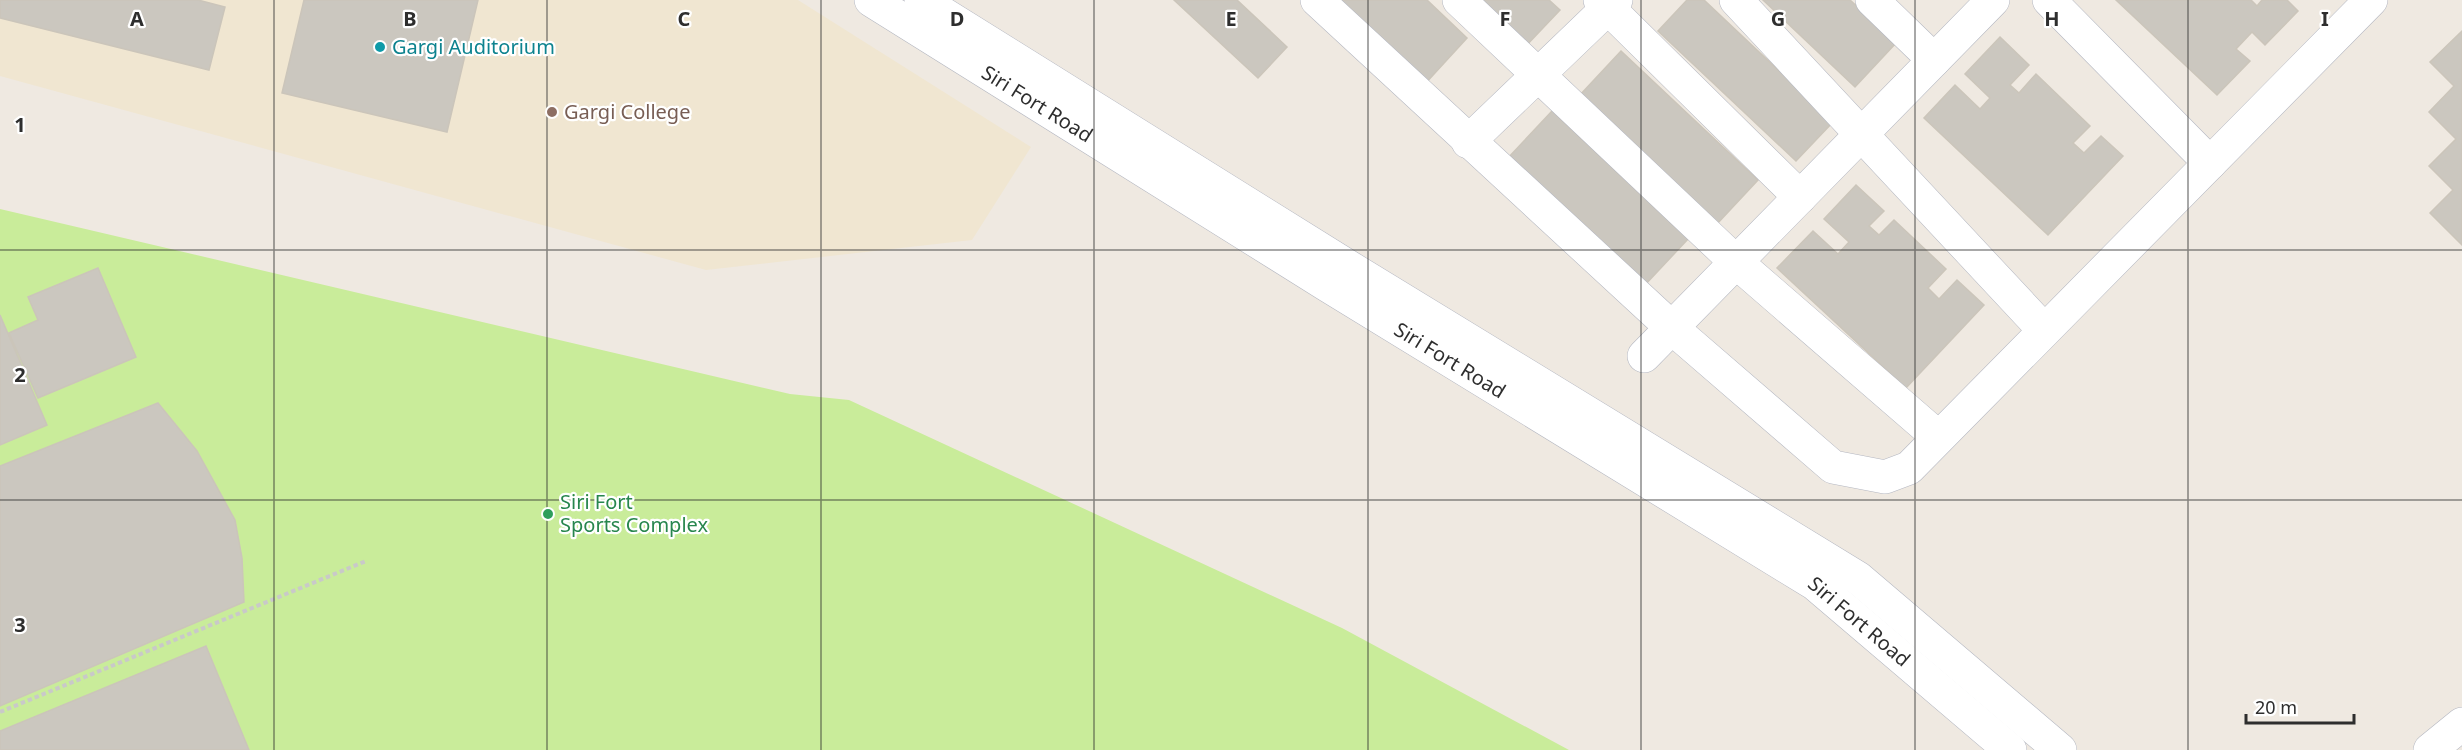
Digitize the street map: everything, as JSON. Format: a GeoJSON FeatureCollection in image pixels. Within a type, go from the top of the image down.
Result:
{"type":"FeatureCollection","features":[{"type":"Feature","properties":{"kind":"street","name":"Siri Fort Road"},"geometry":{"type":"LineString","coordinates":[[871,0],[1316,279],[1815,584],[2010,750]]}},
{"type":"Feature","properties":{"kind":"street","name":"Siri Fort Road"},"geometry":{"type":"LineString","coordinates":[[921,0],[1338,261],[1858,578],[2060,750]]}},
{"type":"Feature","properties":{"kind":"street"},"geometry":{"type":"LineString","coordinates":[[1317,0],[1468,142],[1672,328],[1833,467],[1885,477],[1909,468],[2210,163],[2351,7]]}},
{"type":"Feature","properties":{"kind":"street"},"geometry":{"type":"LineString","coordinates":[[1458,0],[1736,262],[1938,437]]}},
{"type":"Feature","properties":{"kind":"street"},"geometry":{"type":"LineString","coordinates":[[1736,0],[2044,330]]}},
{"type":"Feature","properties":{"kind":"street"},"geometry":{"type":"LineString","coordinates":[[1872,0],[1934,60]]}},
{"type":"Feature","properties":{"kind":"street"},"geometry":{"type":"LineString","coordinates":[[1644,356],[1993,0]]}},
{"type":"Feature","properties":{"kind":"street"},"geometry":{"type":"LineString","coordinates":[[2049,0],[2210,163]]}},
{"type":"Feature","properties":{"kind":"street"},"geometry":{"type":"LineString","coordinates":[[1468,142],[1608,3],[1800,197]]}},
{"type":"Feature","properties":{"kind":"street"},"geometry":{"type":"LineString","coordinates":[[2430,750],[2462,724]]}},
{"type":"Feature","properties":{"kind":"path"},"geometry":{"type":"LineString","coordinates":[[0,712],[366,561]]}},
{"type":"Feature","properties":{"kind":"shaded area","name":"Gargi College"},"geometry":{"type":"Polygon","coordinates":[[[0,0],[798,0],[1031,147],[972,240],[706,270],[0,76],[0,0]]]}},
{"type":"Feature","properties":{"kind":"green space","name":"Siri Fort Sports Complex"},"geometry":{"type":"Polygon","coordinates":[[[0,209],[790,394],[849,400],[1342,628],[1569,750],[0,750],[0,209]]]}},
{"type":"Feature","properties":{"kind":"building"},"geometry":{"type":"Polygon","coordinates":[[[0,0],[198,0],[225,7],[209,70],[0,18],[0,0]]]}},
{"type":"Feature","properties":{"kind":"building","name":"Gargi Auditorium"},"geometry":{"type":"Polygon","coordinates":[[[304,0],[478,0],[447,132],[282,93],[304,0]]]}},
{"type":"Feature","properties":{"kind":"building"},"geometry":{"type":"Polygon","coordinates":[[[1174,0],[1237,0],[1287,47],[1258,78],[1174,0]]]}},
{"type":"Feature","properties":{"kind":"building"},"geometry":{"type":"Polygon","coordinates":[[[1334,0],[1427,0],[1467,38],[1424,85],[1334,0]]]}},
{"type":"Feature","properties":{"kind":"building"},"geometry":{"type":"Polygon","coordinates":[[[1474,0],[1549,0],[1560,10],[1524,48],[1474,0]]]}},
{"type":"Feature","properties":{"kind":"building"},"geometry":{"type":"Polygon","coordinates":[[[1687,0],[1704,0],[1833,122],[1796,161],[1658,31],[1687,0]]]}},
{"type":"Feature","properties":{"kind":"building"},"geometry":{"type":"Polygon","coordinates":[[[1763,0],[1850,0],[1896,43],[1855,87],[1763,0]]]}},
{"type":"Feature","properties":{"kind":"building"},"geometry":{"type":"Polygon","coordinates":[[[2116,0],[2251,0],[2257,6],[2262,0],[2287,0],[2298,11],[2265,45],[2252,32],[2236,49],[2250,61],[2217,95],[2116,0]]]}},
{"type":"Feature","properties":{"kind":"building"},"geometry":{"type":"Polygon","coordinates":[[[2462,31],[2462,245],[2430,213],[2453,190],[2429,166],[2456,139],[2429,112],[2454,86],[2430,62],[2462,31]]]}},
{"type":"Feature","properties":{"kind":"building"},"geometry":{"type":"Polygon","coordinates":[[[2000,37],[2029,65],[2010,85],[2019,93],[2036,74],[2090,126],[2073,143],[2084,153],[2101,136],[2123,156],[2048,235],[1924,118],[1955,85],[1980,109],[1990,98],[1965,74],[2000,37]]]}},
{"type":"Feature","properties":{"kind":"building"},"geometry":{"type":"Polygon","coordinates":[[[1621,51],[1758,180],[1717,224],[1580,95],[1621,51]]]}},
{"type":"Feature","properties":{"kind":"building"},"geometry":{"type":"Polygon","coordinates":[[[1552,111],[1688,239],[1644,286],[1508,158],[1552,111]]]}},
{"type":"Feature","properties":{"kind":"building"},"geometry":{"type":"Polygon","coordinates":[[[1856,185],[1884,211],[1869,226],[1879,235],[1894,220],[1946,269],[1928,288],[1939,299],[1957,280],[1984,305],[1906,388],[1777,268],[1813,231],[1838,254],[1849,242],[1824,219],[1856,185]]]}},
{"type":"Feature","properties":{"kind":"building"},"geometry":{"type":"Polygon","coordinates":[[[98,268],[136,357],[38,398],[9,333],[38,320],[28,297],[98,268]]]}},
{"type":"Feature","properties":{"kind":"building"},"geometry":{"type":"Polygon","coordinates":[[[0,315],[47,425],[0,445],[0,315]]]}},
{"type":"Feature","properties":{"kind":"building"},"geometry":{"type":"Polygon","coordinates":[[[158,403],[197,451],[235,520],[242,558],[244,602],[0,706],[0,466],[158,403]]]}},
{"type":"Feature","properties":{"kind":"building"},"geometry":{"type":"Polygon","coordinates":[[[206,646],[249,750],[0,750],[0,731],[206,646]]]}},
{"type":"Feature","properties":{"kind":"place","name":"Gargi Auditorium"},"geometry":{"type":"Point","coordinates":[380,47]}},
{"type":"Feature","properties":{"kind":"place","name":"Gargi College"},"geometry":{"type":"Point","coordinates":[552,112]}},
{"type":"Feature","properties":{"kind":"place","name":"Siri Fort Sports Complex"},"geometry":{"type":"Point","coordinates":[548,514]}}]}
